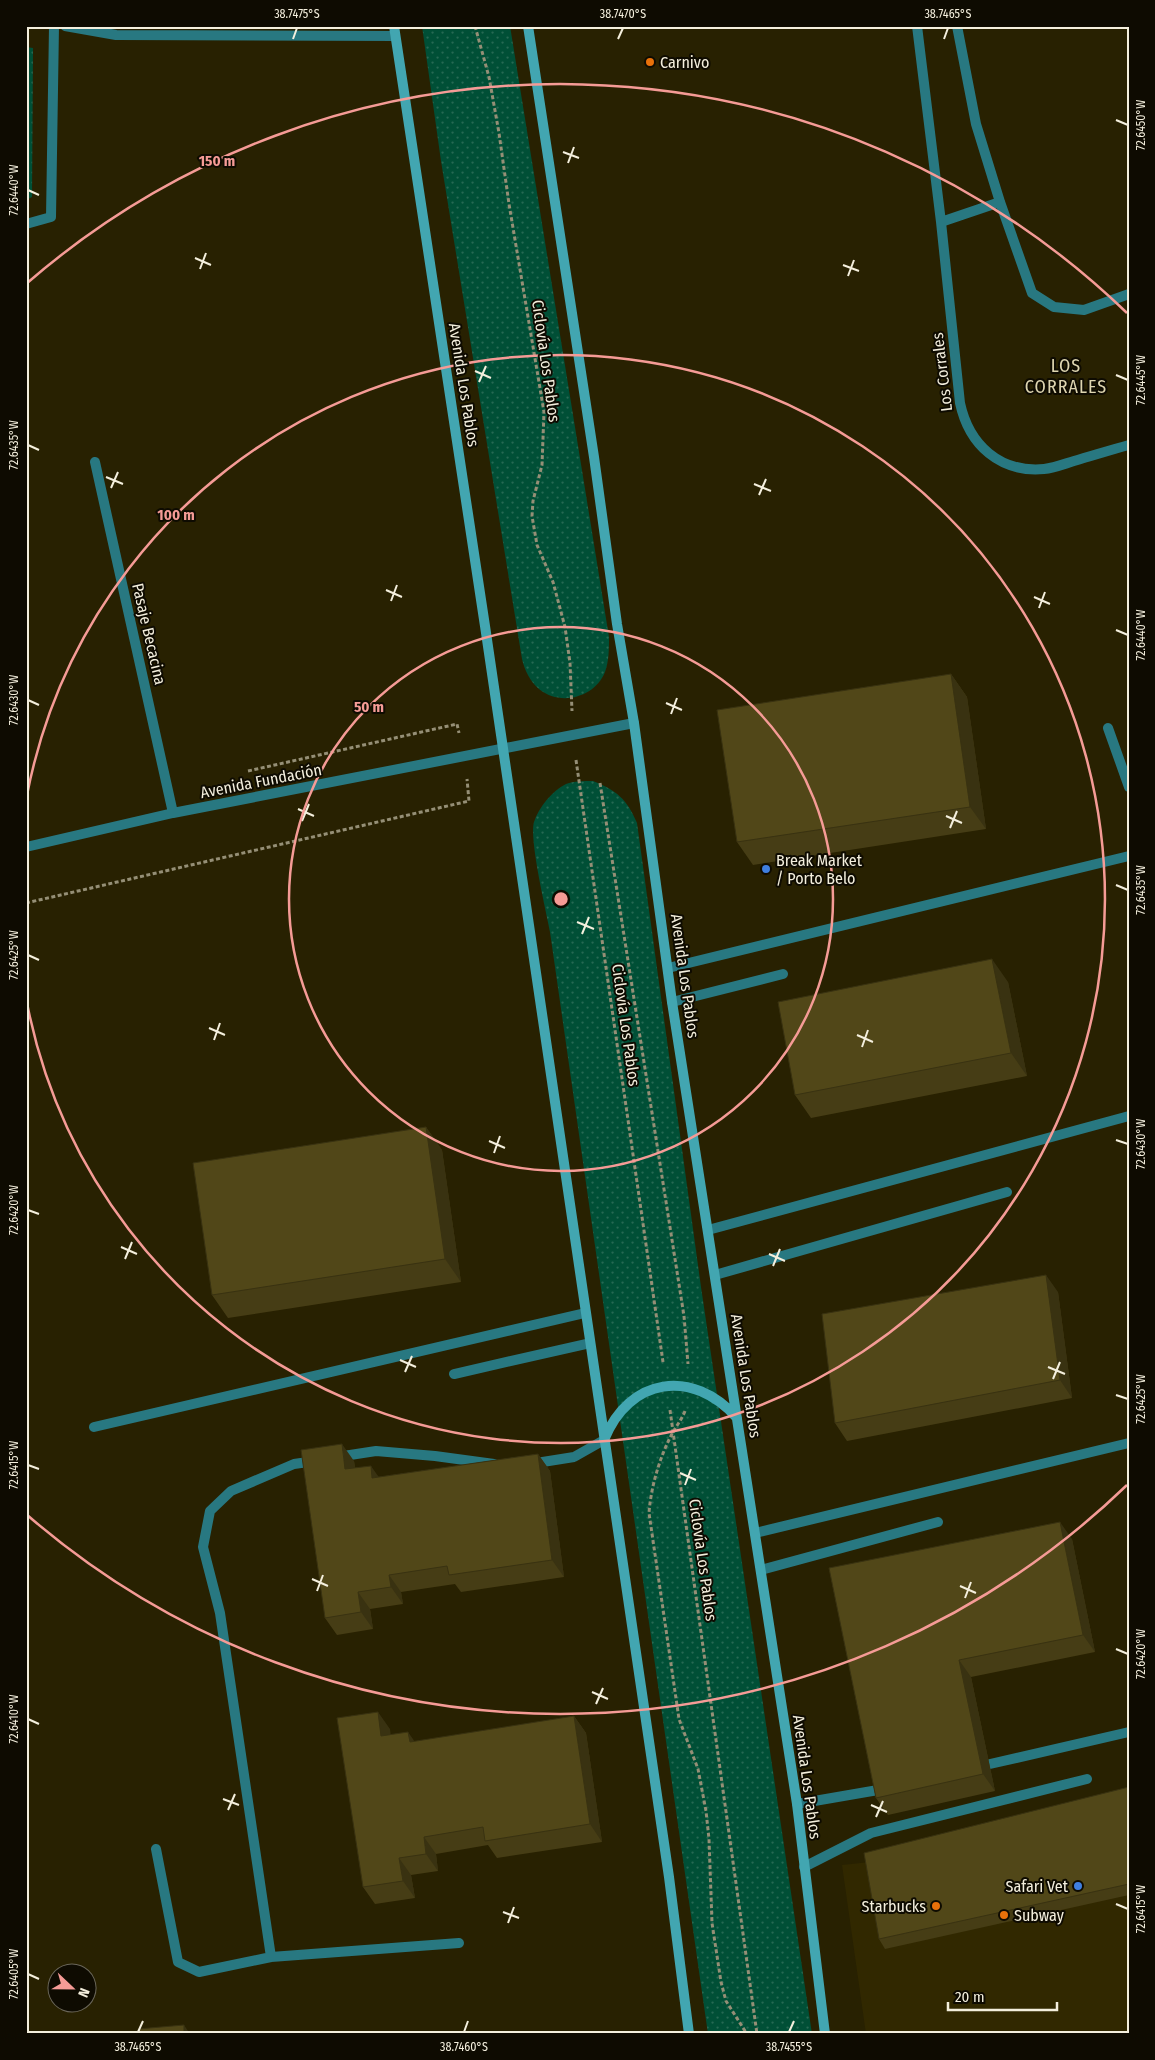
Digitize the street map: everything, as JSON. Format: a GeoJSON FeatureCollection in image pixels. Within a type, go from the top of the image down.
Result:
{"type":"FeatureCollection","features":[{"type":"Feature","properties":{"kind":"main road","name":"Avenida Los Pablos"},"geometry":{"type":"LineString","coordinates":[[528,26],[594,457],[617,624],[634,723],[672,1002],[797,1804],[825,2034]]}},
{"type":"Feature","properties":{"kind":"main road","name":"Avenida Los Pablos"},"geometry":{"type":"LineString","coordinates":[[395,31],[453,409],[669,1877],[689,2034]]}},
{"type":"Feature","properties":{"kind":"main road"},"geometry":{"type":"LineString","coordinates":[[604,1440],[610,1424],[627,1404],[649,1391],[666,1386],[699,1389],[714,1396],[738,1419]]}},
{"type":"Feature","properties":{"kind":"street"},"geometry":{"type":"LineString","coordinates":[[26,224],[51,217],[54,26]]}},
{"type":"Feature","properties":{"kind":"street"},"geometry":{"type":"LineString","coordinates":[[65,26],[116,35],[395,31]]}},
{"type":"Feature","properties":{"kind":"street","name":"Los Corrales"},"geometry":{"type":"LineString","coordinates":[[917,26],[941,222],[960,403],[963,419],[970,433],[980,446],[992,456],[1009,465],[1027,470],[1046,469],[1129,445]]}},
{"type":"Feature","properties":{"kind":"street"},"geometry":{"type":"LineString","coordinates":[[957,26],[976,124],[1000,202],[1032,294],[1054,307],[1084,310],[1129,294]]}},
{"type":"Feature","properties":{"kind":"street"},"geometry":{"type":"LineString","coordinates":[[941,222],[1000,202]]}},
{"type":"Feature","properties":{"kind":"street","name":"Pasaje Becacina"},"geometry":{"type":"LineString","coordinates":[[95,462],[173,813]]}},
{"type":"Feature","properties":{"kind":"street"},"geometry":{"type":"LineString","coordinates":[[502,748],[634,723]]}},
{"type":"Feature","properties":{"kind":"street"},"geometry":{"type":"LineString","coordinates":[[1108,728],[1129,787]]}},
{"type":"Feature","properties":{"kind":"street","name":"Avenida Fundación"},"geometry":{"type":"LineString","coordinates":[[26,847],[173,813],[502,748]]}},
{"type":"Feature","properties":{"kind":"street"},"geometry":{"type":"LineString","coordinates":[[668,968],[1129,856]]}},
{"type":"Feature","properties":{"kind":"street"},"geometry":{"type":"LineString","coordinates":[[672,1002],[782,974]]}},
{"type":"Feature","properties":{"kind":"street"},"geometry":{"type":"LineString","coordinates":[[708,1230],[1129,1116]]}},
{"type":"Feature","properties":{"kind":"street"},"geometry":{"type":"LineString","coordinates":[[715,1274],[1007,1192]]}},
{"type":"Feature","properties":{"kind":"street"},"geometry":{"type":"LineString","coordinates":[[94,1427],[585,1313]]}},
{"type":"Feature","properties":{"kind":"street"},"geometry":{"type":"LineString","coordinates":[[454,1374],[590,1343]]}},
{"type":"Feature","properties":{"kind":"street"},"geometry":{"type":"LineString","coordinates":[[523,1466],[574,1456],[604,1440]]}},
{"type":"Feature","properties":{"kind":"street"},"geometry":{"type":"LineString","coordinates":[[755,1533],[1129,1443]]}},
{"type":"Feature","properties":{"kind":"street"},"geometry":{"type":"LineString","coordinates":[[271,1957],[220,1613],[203,1547],[210,1511],[231,1491],[294,1464],[376,1451],[435,1456],[504,1466]]}},
{"type":"Feature","properties":{"kind":"street"},"geometry":{"type":"LineString","coordinates":[[760,1570],[938,1522]]}},
{"type":"Feature","properties":{"kind":"street"},"geometry":{"type":"LineString","coordinates":[[990,1764],[1129,1732]]}},
{"type":"Feature","properties":{"kind":"street"},"geometry":{"type":"LineString","coordinates":[[804,1867],[871,1833],[1087,1779]]}},
{"type":"Feature","properties":{"kind":"street"},"geometry":{"type":"LineString","coordinates":[[797,1804],[878,1790]]}},
{"type":"Feature","properties":{"kind":"street"},"geometry":{"type":"LineString","coordinates":[[156,1849],[178,1962],[199,1972],[271,1957],[459,1943]]}},
{"type":"Feature","properties":{"kind":"path","name":"Ciclovía Los Pablos"},"geometry":{"type":"LineString","coordinates":[[475,26],[489,78],[499,133],[544,412],[542,465],[533,501],[532,516],[537,545],[553,582],[565,627],[570,663],[573,735],[579,789],[666,1386],[757,2034]]}},
{"type":"Feature","properties":{"kind":"shaded area"},"geometry":{"type":"Polygon","coordinates":[[[1129,1798],[1129,2034],[866,2034],[842,1865],[870,1862],[1129,1798]]]}},
{"type":"Feature","properties":{"kind":"green space"},"geometry":{"type":"Polygon","coordinates":[[[422,26],[510,26],[609,637],[608,659],[605,672],[594,688],[576,697],[557,697],[539,689],[528,676],[522,659],[441,161],[422,26]]]}},
{"type":"Feature","properties":{"kind":"green space"},"geometry":{"type":"Polygon","coordinates":[[[26,47],[33,48],[32,197],[26,200],[26,47]]]}},
{"type":"Feature","properties":{"kind":"green space"},"geometry":{"type":"Polygon","coordinates":[[[593,781],[620,796],[637,823],[701,1287],[812,2034],[708,2034],[550,932],[534,844],[534,822],[539,811],[551,795],[566,784],[593,781]]]}},
{"type":"Feature","properties":{"kind":"building"},"geometry":{"type":"Polygon","coordinates":[[[951,674],[970,807],[737,842],[717,710],[951,674]]]}},
{"type":"Feature","properties":{"kind":"building"},"geometry":{"type":"Polygon","coordinates":[[[992,959],[1011,1053],[795,1095],[778,1002],[992,959]]]}},
{"type":"Feature","properties":{"kind":"building"},"geometry":{"type":"Polygon","coordinates":[[[426,1127],[445,1259],[212,1295],[193,1163],[426,1127]]]}},
{"type":"Feature","properties":{"kind":"building"},"geometry":{"type":"Polygon","coordinates":[[[1046,1275],[1060,1380],[835,1423],[822,1314],[1046,1275]]]}},
{"type":"Feature","properties":{"kind":"building"},"geometry":{"type":"Polygon","coordinates":[[[342,1444],[345,1469],[371,1466],[372,1478],[538,1454],[552,1560],[449,1575],[447,1566],[389,1575],[391,1587],[358,1592],[361,1612],[325,1618],[301,1450],[342,1444]]]}},
{"type":"Feature","properties":{"kind":"building"},"geometry":{"type":"Polygon","coordinates":[[[1060,1522],[1083,1635],[959,1660],[983,1774],[876,1798],[829,1568],[1060,1522]]]}},
{"type":"Feature","properties":{"kind":"building"},"geometry":{"type":"Polygon","coordinates":[[[378,1712],[381,1736],[408,1732],[410,1742],[574,1716],[590,1824],[485,1841],[483,1827],[424,1837],[426,1854],[399,1858],[403,1881],[363,1887],[337,1718],[378,1712]]]}},
{"type":"Feature","properties":{"kind":"building"},"geometry":{"type":"Polygon","coordinates":[[[1129,1787],[1129,1884],[879,1939],[864,1853],[1129,1787]]]}},
{"type":"Feature","properties":{"kind":"building"},"geometry":{"type":"Polygon","coordinates":[[[184,2025],[184,2034],[139,2034],[138,2029],[184,2025]]]}},
{"type":"Feature","properties":{"kind":"place","name":"Carnivo"},"geometry":{"type":"Point","coordinates":[650,62]}},
{"type":"Feature","properties":{"kind":"place","name":"Break Market / Porto Belo"},"geometry":{"type":"Point","coordinates":[766,869]}},
{"type":"Feature","properties":{"kind":"place","name":"Safari Vet"},"geometry":{"type":"Point","coordinates":[1078,1886]}},
{"type":"Feature","properties":{"kind":"place","name":"Starbucks"},"geometry":{"type":"Point","coordinates":[936,1906]}},
{"type":"Feature","properties":{"kind":"place","name":"Subway"},"geometry":{"type":"Point","coordinates":[1004,1915]}},
{"type":"Feature","properties":{"kind":"district","name":"LOS CORRALES"},"geometry":{"type":"Point","coordinates":[1066,376]}}]}
